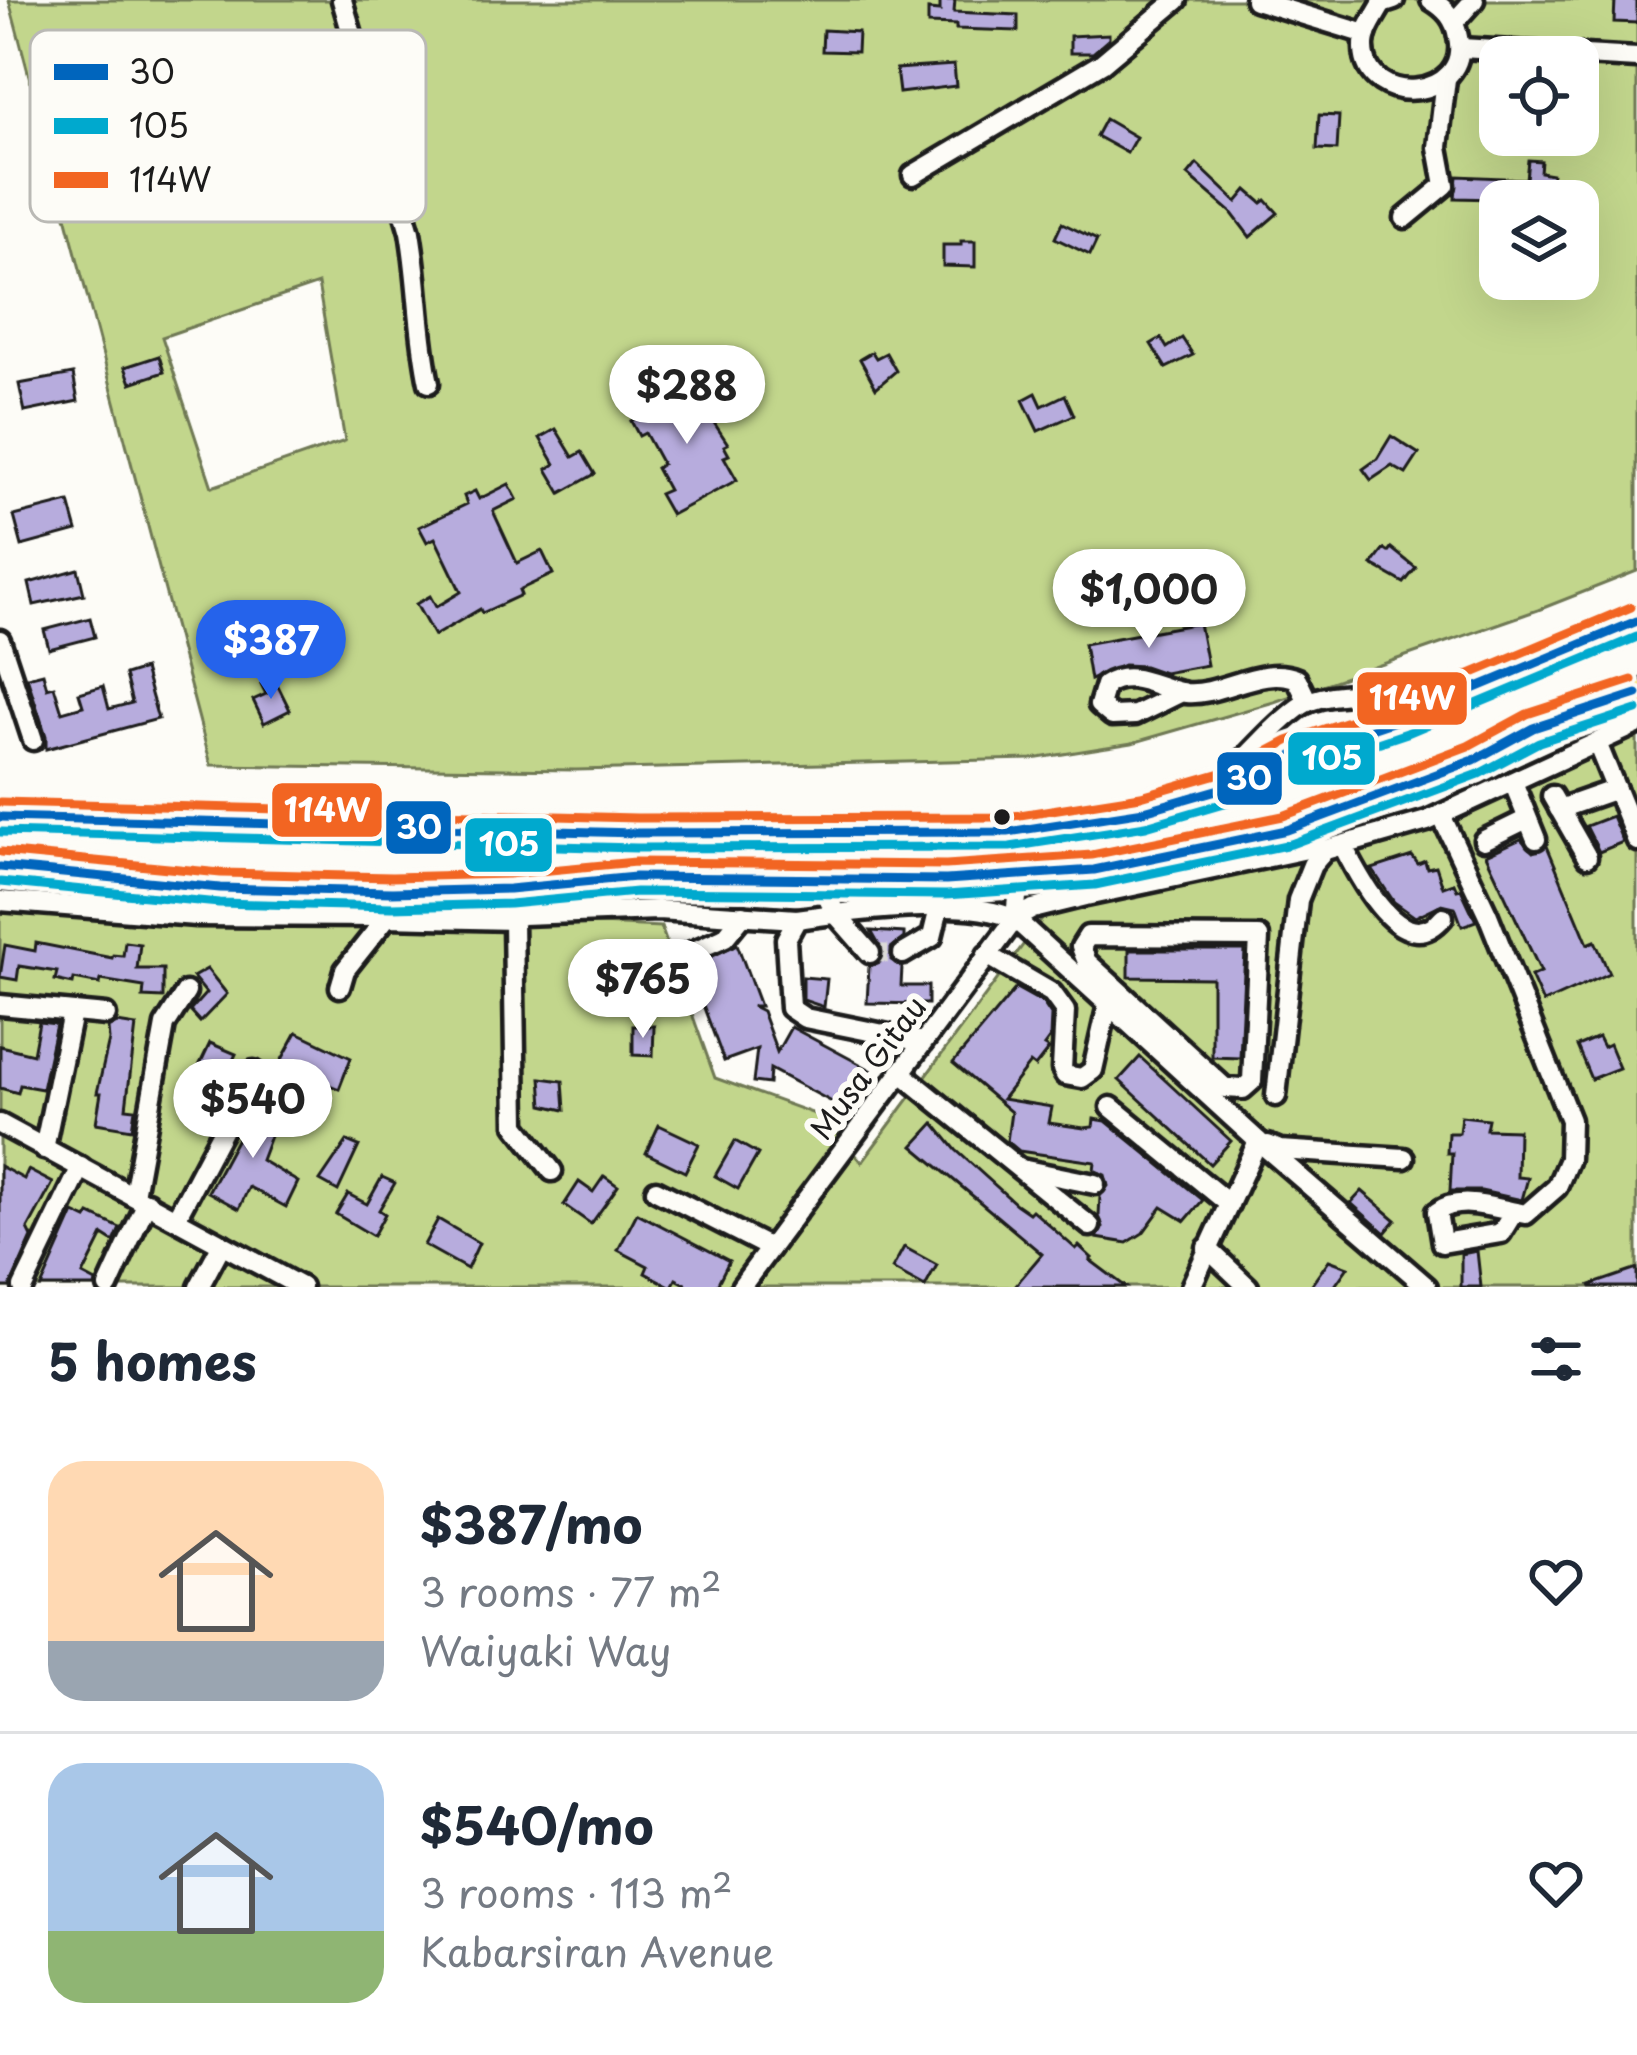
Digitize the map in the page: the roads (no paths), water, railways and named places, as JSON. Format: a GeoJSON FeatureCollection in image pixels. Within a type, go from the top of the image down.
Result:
{"type":"FeatureCollection","features":[{"type":"Feature","properties":{"kind":"highway"},"geometry":{"type":"LineString","coordinates":[[0,817],[638,832],[1008,832],[1144,811],[1241,783],[1314,747],[1442,703],[1637,621]]}},
{"type":"Feature","properties":{"kind":"highway"},"geometry":{"type":"LineString","coordinates":[[0,867],[220,888],[392,892],[509,889],[635,877],[762,878],[820,879],[943,894],[1019,875],[1094,870],[1287,830],[1474,760],[1533,728],[1637,694]]}},
{"type":"Feature","properties":{"kind":"street"},"geometry":{"type":"LineString","coordinates":[[342,0],[351,30]]}},
{"type":"Feature","properties":{"kind":"street"},"geometry":{"type":"LineString","coordinates":[[913,175],[1102,63],[1177,0]]}},
{"type":"Feature","properties":{"kind":"street"},"geometry":{"type":"LineString","coordinates":[[1255,0],[1366,34]]}},
{"type":"Feature","properties":{"kind":"street"},"geometry":{"type":"LineString","coordinates":[[1394,0],[1382,4],[1366,34],[1363,52],[1375,76],[1396,90],[1423,91],[1446,79]]}},
{"type":"Feature","properties":{"kind":"street"},"geometry":{"type":"LineString","coordinates":[[1405,218],[1445,184],[1438,147],[1446,79],[1461,48],[1455,21],[1431,0]]}},
{"type":"Feature","properties":{"kind":"street"},"geometry":{"type":"LineString","coordinates":[[1455,21],[1474,0]]}},
{"type":"Feature","properties":{"kind":"street"},"geometry":{"type":"LineString","coordinates":[[1461,48],[1637,58]]}},
{"type":"Feature","properties":{"kind":"street"},"geometry":{"type":"LineString","coordinates":[[407,222],[416,267],[418,334],[429,383]]}},
{"type":"Feature","properties":{"kind":"street"},"geometry":{"type":"LineString","coordinates":[[0,640],[7,687],[33,740]]}},
{"type":"Feature","properties":{"kind":"street"},"geometry":{"type":"LineString","coordinates":[[1182,692],[1279,675],[1297,679],[1308,702]]}},
{"type":"Feature","properties":{"kind":"street"},"geometry":{"type":"LineString","coordinates":[[1218,789],[1308,702],[1378,696],[1442,703]]}},
{"type":"Feature","properties":{"kind":"street"},"geometry":{"type":"LineString","coordinates":[[1015,919],[1033,909],[1086,896],[1306,849],[1334,848],[1441,814],[1637,724]]}},
{"type":"Feature","properties":{"kind":"street"},"geometry":{"type":"LineString","coordinates":[[1597,743],[1637,841]]}},
{"type":"Feature","properties":{"kind":"street"},"geometry":{"type":"LineString","coordinates":[[1513,782],[1535,839]]}},
{"type":"Feature","properties":{"kind":"street"},"geometry":{"type":"LineString","coordinates":[[1587,857],[1556,802],[1616,789]]}},
{"type":"Feature","properties":{"kind":"street"},"geometry":{"type":"LineString","coordinates":[[1441,814],[1488,915],[1570,1120],[1569,1159],[1557,1187],[1526,1214],[1514,1212]]}},
{"type":"Feature","properties":{"kind":"street"},"geometry":{"type":"LineString","coordinates":[[1484,840],[1527,819]]}},
{"type":"Feature","properties":{"kind":"street"},"geometry":{"type":"LineString","coordinates":[[1334,848],[1402,927],[1419,932],[1436,926],[1443,917]]}},
{"type":"Feature","properties":{"kind":"street"},"geometry":{"type":"LineString","coordinates":[[1276,1096],[1298,900],[1312,865],[1334,848]]}},
{"type":"Feature","properties":{"kind":"street"},"geometry":{"type":"LineString","coordinates":[[1015,919],[1019,875]]}},
{"type":"Feature","properties":{"kind":"street"},"geometry":{"type":"LineString","coordinates":[[762,878],[788,919],[790,1008],[805,1018],[922,1042]]}},
{"type":"Feature","properties":{"kind":"street"},"geometry":{"type":"LineString","coordinates":[[820,879],[835,913],[870,953]]}},
{"type":"Feature","properties":{"kind":"street"},"geometry":{"type":"LineString","coordinates":[[903,954],[932,937],[943,894]]}},
{"type":"Feature","properties":{"kind":"street"},"geometry":{"type":"LineString","coordinates":[[0,901],[196,916],[513,920],[522,914],[658,910],[788,919],[943,894],[1015,919],[1258,1142],[1427,1287]]}},
{"type":"Feature","properties":{"kind":"street"},"geometry":{"type":"LineString","coordinates":[[620,984],[725,938],[743,915]]}},
{"type":"Feature","properties":{"kind":"street"},"geometry":{"type":"LineString","coordinates":[[340,988],[345,970],[387,917]]}},
{"type":"Feature","properties":{"kind":"street","name":"Musa Gitau"},"geometry":{"type":"LineString","coordinates":[[741,1287],[1015,919]]}},
{"type":"Feature","properties":{"kind":"street"},"geometry":{"type":"LineString","coordinates":[[513,920],[516,1125],[552,1171]]}},
{"type":"Feature","properties":{"kind":"street"},"geometry":{"type":"LineString","coordinates":[[1088,936],[1258,937],[1259,950],[1252,1081],[1235,1091],[1225,1088],[1087,962],[1081,947],[1088,936]]}},
{"type":"Feature","properties":{"kind":"street"},"geometry":{"type":"LineString","coordinates":[[1259,950],[1290,950]]}},
{"type":"Feature","properties":{"kind":"street"},"geometry":{"type":"LineString","coordinates":[[987,956],[1052,993],[1065,1011],[1061,1069],[1065,1075],[1082,1078],[1093,1070],[1108,1004]]}},
{"type":"Feature","properties":{"kind":"street"},"geometry":{"type":"LineString","coordinates":[[108,1287],[140,1198],[165,1024],[186,992]]}},
{"type":"Feature","properties":{"kind":"street"},"geometry":{"type":"LineString","coordinates":[[0,1005],[106,1015]]}},
{"type":"Feature","properties":{"kind":"street"},"geometry":{"type":"LineString","coordinates":[[44,1149],[72,1012]]}},
{"type":"Feature","properties":{"kind":"street"},"geometry":{"type":"LineString","coordinates":[[176,1218],[254,1071]]}},
{"type":"Feature","properties":{"kind":"street"},"geometry":{"type":"LineString","coordinates":[[900,1072],[1090,1226]]}},
{"type":"Feature","properties":{"kind":"street"},"geometry":{"type":"LineString","coordinates":[[1112,1107],[1229,1204]]}},
{"type":"Feature","properties":{"kind":"street"},"geometry":{"type":"LineString","coordinates":[[1,1126],[301,1287]]}},
{"type":"Feature","properties":{"kind":"street"},"geometry":{"type":"LineString","coordinates":[[1258,1142],[1280,1150],[1404,1158]]}},
{"type":"Feature","properties":{"kind":"street"},"geometry":{"type":"LineString","coordinates":[[1191,1287],[1258,1142]]}},
{"type":"Feature","properties":{"kind":"street"},"geometry":{"type":"LineString","coordinates":[[23,1287],[81,1166]]}},
{"type":"Feature","properties":{"kind":"street"},"geometry":{"type":"LineString","coordinates":[[1016,1168],[1095,1184]]}},
{"type":"Feature","properties":{"kind":"street"},"geometry":{"type":"LineString","coordinates":[[656,1190],[770,1248]]}},
{"type":"Feature","properties":{"kind":"street"},"geometry":{"type":"LineString","coordinates":[[199,1287],[222,1244]]}},
{"type":"Feature","properties":{"kind":"street"},"geometry":{"type":"LineString","coordinates":[[1207,1248],[1248,1287]]}},
{"type":"Feature","properties":{"kind":"tunnel"},"geometry":{"type":"LineString","coordinates":[[870,953],[903,954]]}}]}
